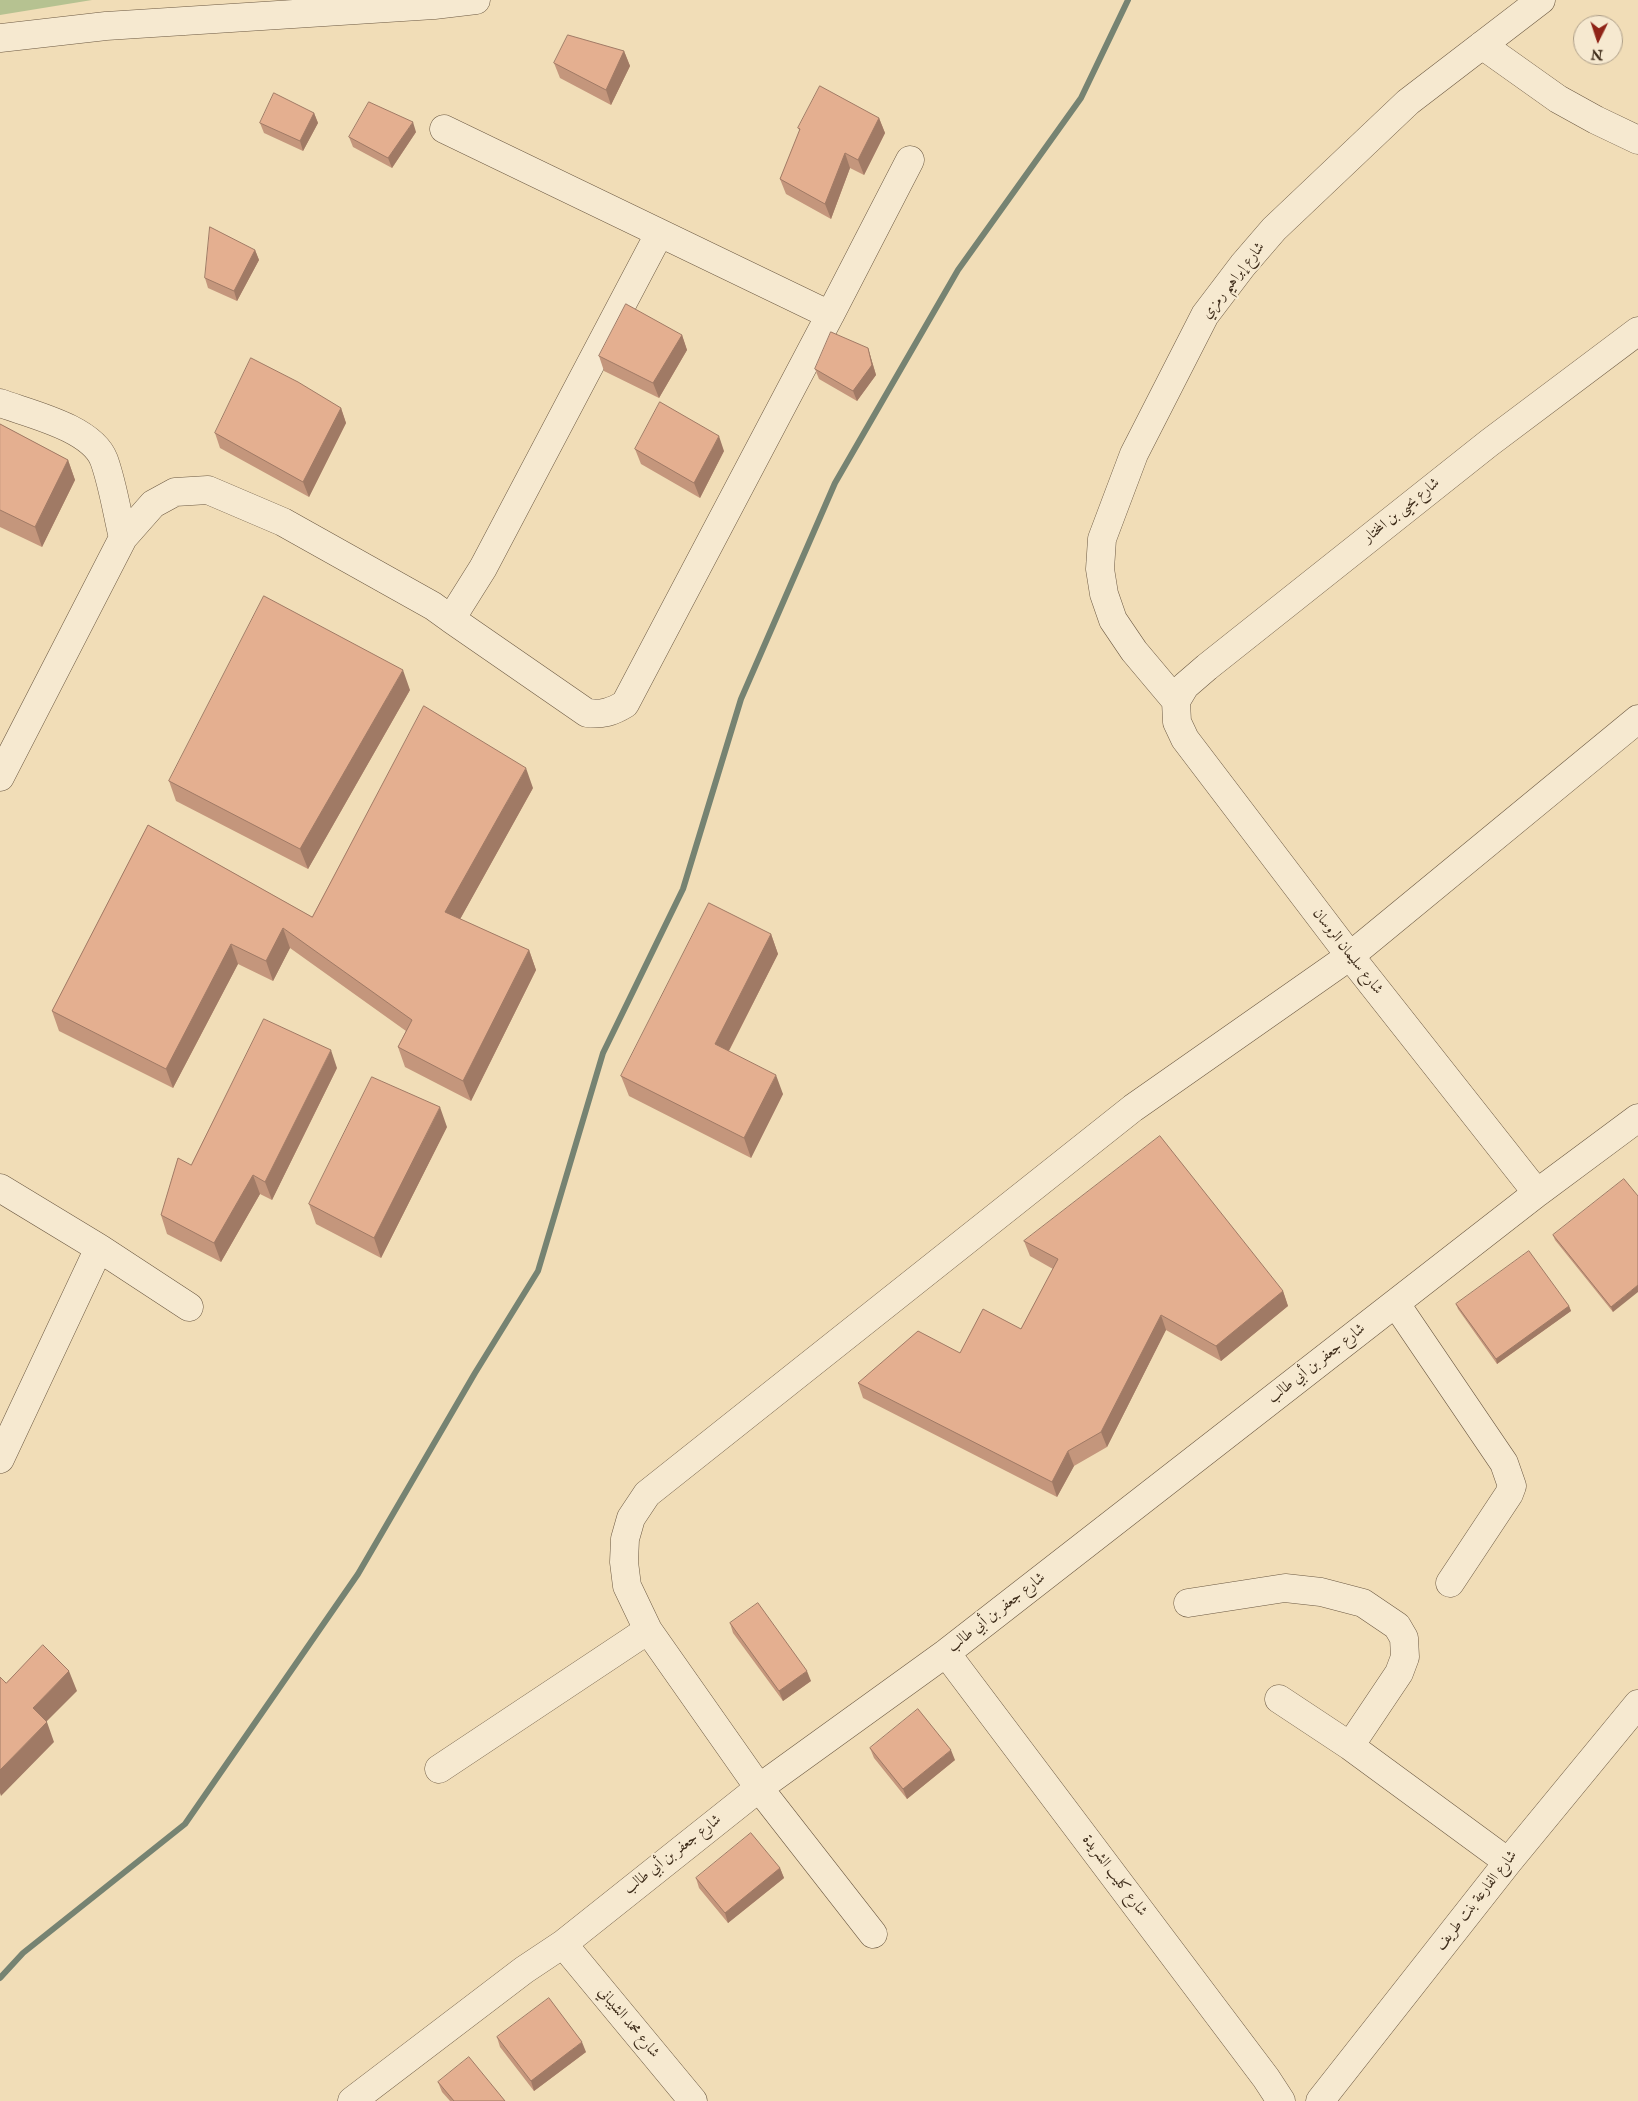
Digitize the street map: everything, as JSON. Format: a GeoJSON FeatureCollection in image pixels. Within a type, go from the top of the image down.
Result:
{"type":"FeatureCollection","features":[{"type":"Feature","properties":{"kind":"street"},"geometry":{"type":"LineString","coordinates":[[0,38],[106,26],[427,6],[476,0]]}},
{"type":"Feature","properties":{"kind":"street","name":"شارع إبراهيم رمزي"},"geometry":{"type":"LineString","coordinates":[[1176,701],[1134,651],[1114,620],[1102,586],[1100,569],[1102,539],[1134,454],[1205,315],[1243,264],[1274,229],[1408,102],[1541,0]]}},
{"type":"Feature","properties":{"kind":"street"},"geometry":{"type":"LineString","coordinates":[[1482,45],[1558,99],[1638,140]]}},
{"type":"Feature","properties":{"kind":"street"},"geometry":{"type":"LineString","coordinates":[[444,129],[659,234],[788,293],[830,315]]}},
{"type":"Feature","properties":{"kind":"street"},"geometry":{"type":"LineString","coordinates":[[0,777],[123,538],[153,504],[175,492],[208,490],[284,522],[433,606],[587,714],[598,715],[612,712],[625,704],[910,160]]}},
{"type":"Feature","properties":{"kind":"street"},"geometry":{"type":"LineString","coordinates":[[451,619],[483,568],[659,234]]}},
{"type":"Feature","properties":{"kind":"street","name":"شارع يحيى بن المختار"},"geometry":{"type":"LineString","coordinates":[[1176,701],[1186,686],[1207,667],[1489,443],[1638,331]]}},
{"type":"Feature","properties":{"kind":"street"},"geometry":{"type":"LineString","coordinates":[[0,403],[78,432],[92,442],[104,459],[123,538]]}},
{"type":"Feature","properties":{"kind":"street","name":"شارع سليمان الروسان"},"geometry":{"type":"LineString","coordinates":[[1176,701],[1177,722],[1185,739],[1350,956],[1537,1193]]}},
{"type":"Feature","properties":{"kind":"street"},"geometry":{"type":"LineString","coordinates":[[873,1934],[759,1788],[648,1630],[628,1586],[624,1562],[625,1539],[631,1518],[648,1494],[1133,1108],[1350,956],[1638,718]]}},
{"type":"Feature","properties":{"kind":"street","name":"شارع جعفر بن أبي طالب"},"geometry":{"type":"LineString","coordinates":[[352,2101],[524,1970],[563,1944],[759,1788],[946,1653],[1537,1193],[1638,1118]]}},
{"type":"Feature","properties":{"kind":"street"},"geometry":{"type":"LineString","coordinates":[[0,1188],[99,1248],[189,1307]]}},
{"type":"Feature","properties":{"kind":"street"},"geometry":{"type":"LineString","coordinates":[[0,1459],[99,1248]]}},
{"type":"Feature","properties":{"kind":"street"},"geometry":{"type":"LineString","coordinates":[[1396,1304],[1504,1463],[1512,1486],[1509,1494],[1450,1583]]}},
{"type":"Feature","properties":{"kind":"street"},"geometry":{"type":"LineString","coordinates":[[1188,1603],[1285,1588],[1321,1592],[1363,1603],[1397,1626],[1404,1638],[1405,1658],[1399,1673],[1350,1746]]}},
{"type":"Feature","properties":{"kind":"street"},"geometry":{"type":"LineString","coordinates":[[439,1769],[648,1630]]}},
{"type":"Feature","properties":{"kind":"street","name":"شارع كليب الشريدة"},"geometry":{"type":"LineString","coordinates":[[946,1653],[1260,2070],[1281,2101]]}},
{"type":"Feature","properties":{"kind":"street"},"geometry":{"type":"LineString","coordinates":[[1279,1698],[1350,1746],[1508,1862]]}},
{"type":"Feature","properties":{"kind":"street","name":"شارع الفارعة بنت طريف"},"geometry":{"type":"LineString","coordinates":[[1320,2101],[1508,1862],[1638,1704]]}},
{"type":"Feature","properties":{"kind":"street","name":"شارع محمد الشيباني"},"geometry":{"type":"LineString","coordinates":[[563,1944],[693,2101]]}},
{"type":"Feature","properties":{"kind":"green space"},"geometry":{"type":"Polygon","coordinates":[[[0,0],[92,0],[0,15],[0,0]]]}},
{"type":"Feature","properties":{"kind":"building"},"geometry":{"type":"Polygon","coordinates":[[[568,35],[624,51],[606,90],[554,63],[568,35]]]}},
{"type":"Feature","properties":{"kind":"building"},"geometry":{"type":"Polygon","coordinates":[[[820,86],[879,118],[858,160],[845,153],[825,204],[780,179],[800,129],[798,128],[820,86]]]}},
{"type":"Feature","properties":{"kind":"building"},"geometry":{"type":"Polygon","coordinates":[[[274,93],[314,113],[300,141],[260,123],[274,93]]]}},
{"type":"Feature","properties":{"kind":"building"},"geometry":{"type":"Polygon","coordinates":[[[369,102],[413,122],[388,158],[349,137],[369,102]]]}},
{"type":"Feature","properties":{"kind":"building"},"geometry":{"type":"Polygon","coordinates":[[[210,227],[255,250],[234,291],[205,278],[210,227]]]}},
{"type":"Feature","properties":{"kind":"building"},"geometry":{"type":"Polygon","coordinates":[[[626,304],[682,335],[653,383],[599,356],[626,304]]]}},
{"type":"Feature","properties":{"kind":"building"},"geometry":{"type":"Polygon","coordinates":[[[831,332],[868,348],[872,365],[853,391],[815,369],[831,332]]]}},
{"type":"Feature","properties":{"kind":"building"},"geometry":{"type":"Polygon","coordinates":[[[251,358],[298,382],[341,408],[303,482],[215,433],[251,358]]]}},
{"type":"Feature","properties":{"kind":"building"},"geometry":{"type":"Polygon","coordinates":[[[660,402],[719,436],[694,483],[635,449],[660,402]]]}},
{"type":"Feature","properties":{"kind":"building"},"geometry":{"type":"Polygon","coordinates":[[[0,424],[68,460],[35,527],[0,510],[0,424]]]}},
{"type":"Feature","properties":{"kind":"building"},"geometry":{"type":"Polygon","coordinates":[[[264,596],[403,670],[300,849],[169,781],[264,596]]]}},
{"type":"Feature","properties":{"kind":"building"},"geometry":{"type":"Polygon","coordinates":[[[424,706],[526,768],[445,912],[529,950],[463,1081],[398,1047],[412,1020],[283,928],[266,961],[231,944],[166,1069],[52,1011],[148,825],[312,917],[424,706]]]}},
{"type":"Feature","properties":{"kind":"building"},"geometry":{"type":"Polygon","coordinates":[[[709,903],[771,934],[715,1044],[776,1075],[744,1138],[621,1076],[709,903]]]}},
{"type":"Feature","properties":{"kind":"building"},"geometry":{"type":"Polygon","coordinates":[[[264,1019],[331,1050],[265,1182],[253,1175],[214,1243],[161,1215],[178,1158],[191,1165],[264,1019]]]}},
{"type":"Feature","properties":{"kind":"building"},"geometry":{"type":"Polygon","coordinates":[[[372,1077],[440,1107],[374,1238],[309,1204],[372,1077]]]}},
{"type":"Feature","properties":{"kind":"building"},"geometry":{"type":"Polygon","coordinates":[[[1160,1136],[1283,1291],[1216,1346],[1161,1315],[1101,1432],[1068,1451],[1052,1482],[858,1383],[918,1331],[960,1353],[983,1309],[1021,1329],[1058,1259],[1024,1241],[1160,1136]]]}},
{"type":"Feature","properties":{"kind":"building"},"geometry":{"type":"Polygon","coordinates":[[[1624,1179],[1638,1196],[1638,1285],[1611,1307],[1553,1235],[1624,1179]]]}},
{"type":"Feature","properties":{"kind":"building"},"geometry":{"type":"Polygon","coordinates":[[[1529,1251],[1569,1306],[1496,1359],[1456,1304],[1529,1251]]]}},
{"type":"Feature","properties":{"kind":"building"},"geometry":{"type":"Polygon","coordinates":[[[758,1603],[807,1671],[779,1691],[730,1623],[758,1603]]]}},
{"type":"Feature","properties":{"kind":"building"},"geometry":{"type":"Polygon","coordinates":[[[43,1645],[69,1671],[33,1708],[47,1722],[0,1770],[0,1677],[6,1683],[43,1645]]]}},
{"type":"Feature","properties":{"kind":"building"},"geometry":{"type":"Polygon","coordinates":[[[918,1709],[951,1750],[903,1789],[870,1748],[918,1709]]]}},
{"type":"Feature","properties":{"kind":"building"},"geometry":{"type":"Polygon","coordinates":[[[751,1833],[780,1868],[725,1913],[696,1878],[751,1833]]]}},
{"type":"Feature","properties":{"kind":"building"},"geometry":{"type":"Polygon","coordinates":[[[549,1998],[582,2042],[531,2081],[497,2037],[549,1998]]]}},
{"type":"Feature","properties":{"kind":"building"},"geometry":{"type":"Polygon","coordinates":[[[469,2057],[505,2101],[454,2101],[438,2082],[469,2057]]]}},
{"type":"Feature","properties":{"kind":"waterway"},"geometry":{"type":"LineString","coordinates":[[0,1978],[23,1953],[185,1824],[358,1574],[475,1373],[538,1271],[603,1053],[683,889],[741,699],[835,483],[958,270],[1081,98],[1128,0]]}}]}
